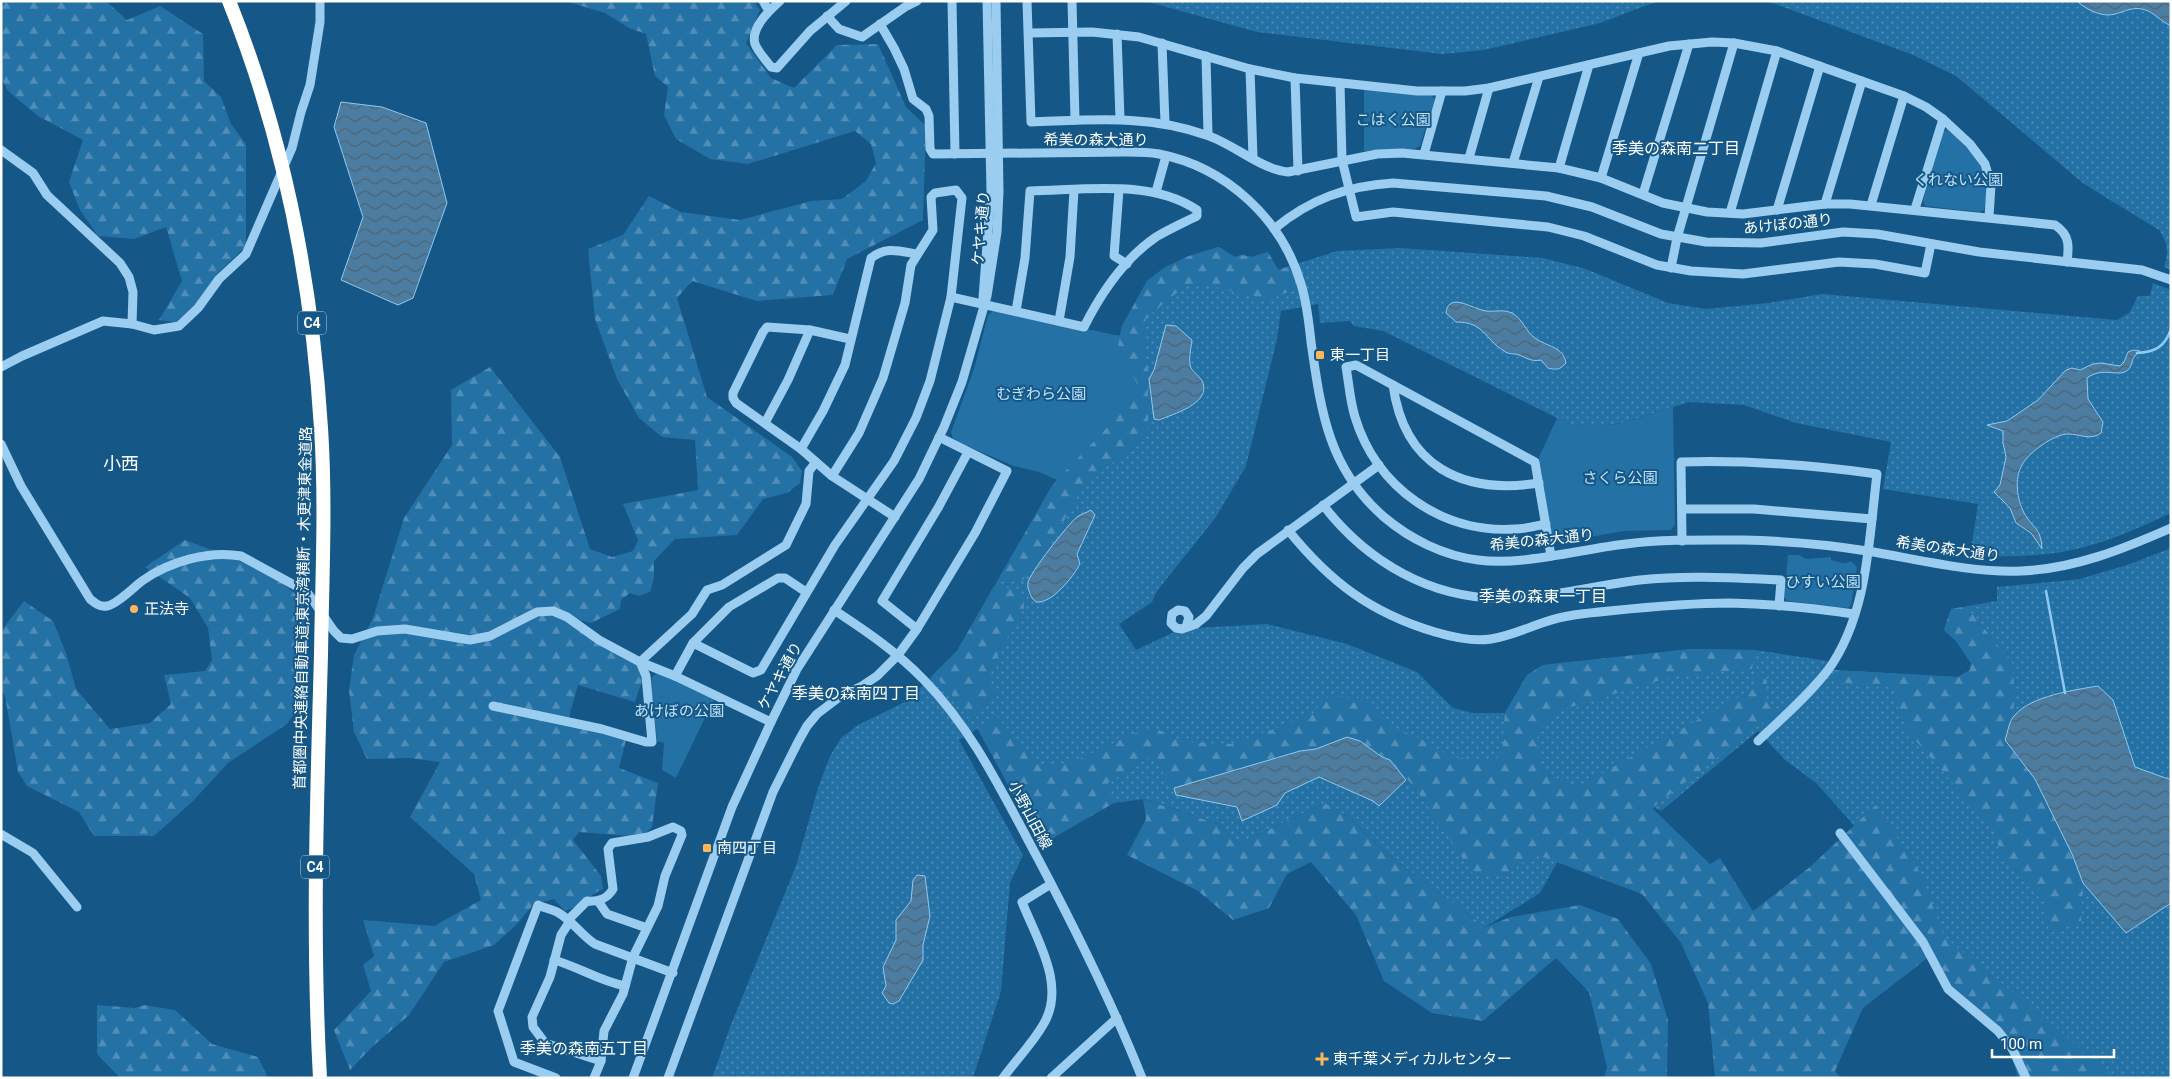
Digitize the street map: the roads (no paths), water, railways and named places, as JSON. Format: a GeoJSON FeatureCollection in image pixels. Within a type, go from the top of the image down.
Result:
{"type":"FeatureCollection","features":[{"type":"Feature","properties":{"kind":"highway","name":"首都圏中央連絡自動車道;東京湾横断・木更津東金道路"},"geometry":{"type":"LineString","coordinates":[[228,1],[254,69],[287,183],[307,283],[322,430],[321,655],[315,883],[315,998],[320,1078]]}},
{"type":"Feature","properties":{"kind":"street"},"geometry":{"type":"LineString","coordinates":[[1,367],[103,321],[132,324],[154,330],[179,326],[198,308],[219,279],[246,254],[292,148],[310,85],[320,22],[320,1]]}},
{"type":"Feature","properties":{"kind":"street"},"geometry":{"type":"LineString","coordinates":[[763,1],[769,12]]}},
{"type":"Feature","properties":{"kind":"street"},"geometry":{"type":"LineString","coordinates":[[780,1],[762,18],[754,39],[756,46],[771,67],[777,68],[810,31],[846,1]]}},
{"type":"Feature","properties":{"kind":"street"},"geometry":{"type":"LineString","coordinates":[[827,16],[839,29],[862,37],[917,1]]}},
{"type":"Feature","properties":{"kind":"street"},"geometry":{"type":"LineString","coordinates":[[952,1],[955,154]]}},
{"type":"Feature","properties":{"kind":"street"},"geometry":{"type":"LineString","coordinates":[[987,1],[994,154]]}},
{"type":"Feature","properties":{"kind":"street"},"geometry":{"type":"LineString","coordinates":[[994,154],[996,1]]}},
{"type":"Feature","properties":{"kind":"street"},"geometry":{"type":"LineString","coordinates":[[1027,1],[1031,122],[1120,119],[1165,122],[1208,135],[1228,144],[1274,171],[1288,172],[1377,154],[1424,154],[1559,168],[1601,178],[1663,203],[1708,212],[1743,214],[1825,204],[1871,205],[2055,225],[2067,236],[2069,244],[2068,262]]}},
{"type":"Feature","properties":{"kind":"street"},"geometry":{"type":"LineString","coordinates":[[1072,1],[1075,120]]}},
{"type":"Feature","properties":{"kind":"street","name":"希美の森大通り"},"geometry":{"type":"LineString","coordinates":[[880,24],[904,69],[913,99],[926,109],[929,116],[930,149],[933,154],[1127,152],[1166,156],[1198,166],[1226,181],[1254,206],[1274,229],[1291,258],[1301,284],[1324,422],[1339,462],[1353,484],[1370,504],[1407,534],[1456,556],[1492,561],[1551,556],[1624,544],[1747,540],[1816,544],[1977,570],[2022,571],[2064,566],[2103,556],[2171,528]]}},
{"type":"Feature","properties":{"kind":"street"},"geometry":{"type":"LineString","coordinates":[[1029,33],[1117,34],[1162,43],[1250,69],[1294,78],[1442,92],[1489,88],[1689,44],[1734,43],[1777,51],[1904,96],[1926,106],[1943,119],[1970,144],[1985,164],[1991,185],[1989,217]]}},
{"type":"Feature","properties":{"kind":"street"},"geometry":{"type":"LineString","coordinates":[[1117,34],[1120,119]]}},
{"type":"Feature","properties":{"kind":"street"},"geometry":{"type":"LineString","coordinates":[[1162,43],[1165,122]]}},
{"type":"Feature","properties":{"kind":"street"},"geometry":{"type":"LineString","coordinates":[[1671,268],[1677,238],[1734,43]]}},
{"type":"Feature","properties":{"kind":"street"},"geometry":{"type":"LineString","coordinates":[[1643,194],[1689,44]]}},
{"type":"Feature","properties":{"kind":"street"},"geometry":{"type":"LineString","coordinates":[[1730,213],[1777,51]]}},
{"type":"Feature","properties":{"kind":"street"},"geometry":{"type":"LineString","coordinates":[[1601,178],[1639,54]]}},
{"type":"Feature","properties":{"kind":"street"},"geometry":{"type":"LineString","coordinates":[[1206,56],[1208,135]]}},
{"type":"Feature","properties":{"kind":"street"},"geometry":{"type":"LineString","coordinates":[[1559,168],[1589,65]]}},
{"type":"Feature","properties":{"kind":"street"},"geometry":{"type":"LineString","coordinates":[[1777,210],[1820,66]]}},
{"type":"Feature","properties":{"kind":"street"},"geometry":{"type":"LineString","coordinates":[[1250,69],[1253,158]]}},
{"type":"Feature","properties":{"kind":"street"},"geometry":{"type":"LineString","coordinates":[[1513,163],[1539,76]]}},
{"type":"Feature","properties":{"kind":"street"},"geometry":{"type":"LineString","coordinates":[[1294,78],[1298,170]]}},
{"type":"Feature","properties":{"kind":"street"},"geometry":{"type":"LineString","coordinates":[[1825,204],[1862,81]]}},
{"type":"Feature","properties":{"kind":"street"},"geometry":{"type":"LineString","coordinates":[[1340,83],[1342,160],[1356,217],[1393,212],[1548,227],[1584,236],[1636,258],[1671,268],[1708,273],[1743,274],[1839,262],[1875,264],[1925,273],[1931,244]]}},
{"type":"Feature","properties":{"kind":"street"},"geometry":{"type":"LineString","coordinates":[[1469,158],[1489,88]]}},
{"type":"Feature","properties":{"kind":"street"},"geometry":{"type":"LineString","coordinates":[[1424,154],[1442,92]]}},
{"type":"Feature","properties":{"kind":"street"},"geometry":{"type":"LineString","coordinates":[[1871,205],[1904,96]]}},
{"type":"Feature","properties":{"kind":"street"},"geometry":{"type":"LineString","coordinates":[[1915,209],[1943,119]]}},
{"type":"Feature","properties":{"kind":"street"},"geometry":{"type":"LineString","coordinates":[[1,150],[33,173],[47,195],[120,262],[133,292],[132,324]]}},
{"type":"Feature","properties":{"kind":"street","name":"ケヤキ通り"},"geometry":{"type":"LineString","coordinates":[[633,1078],[732,807],[771,722],[798,669],[918,479],[939,437],[962,382],[983,304],[982,292],[989,230],[994,154]]}},
{"type":"Feature","properties":{"kind":"street"},"geometry":{"type":"LineString","coordinates":[[1156,192],[1166,156]]}},
{"type":"Feature","properties":{"kind":"street","name":"あけぼの通り"},"geometry":{"type":"LineString","coordinates":[[1274,229],[1296,211],[1336,192],[1369,184],[1393,183],[1546,196],[1592,207],[1641,227],[1677,238],[1706,242],[1762,244],[1843,232],[1877,234],[1931,244],[2142,270],[2171,280]]}},
{"type":"Feature","properties":{"kind":"street"},"geometry":{"type":"LineString","coordinates":[[693,644],[753,673],[760,670],[806,592],[894,461],[916,418],[930,381],[951,297],[962,198],[956,190],[935,193],[931,197],[933,230],[916,254],[911,265],[905,303],[884,378],[859,433],[832,476]]}},
{"type":"Feature","properties":{"kind":"street"},"geometry":{"type":"LineString","coordinates":[[1059,321],[1070,257],[1074,190]]}},
{"type":"Feature","properties":{"kind":"street"},"geometry":{"type":"LineString","coordinates":[[951,297],[1084,327],[1100,297],[1126,264],[1155,238],[1197,216],[1197,210],[1188,204],[1156,192],[1118,190],[1030,191],[1026,258],[1016,311]]}},
{"type":"Feature","properties":{"kind":"street"},"geometry":{"type":"LineString","coordinates":[[1118,190],[1114,256],[1126,264]]}},
{"type":"Feature","properties":{"kind":"street"},"geometry":{"type":"LineString","coordinates":[[801,449],[823,411],[845,364],[850,339],[864,294],[871,258],[876,254],[892,249],[916,254]]}},
{"type":"Feature","properties":{"kind":"street"},"geometry":{"type":"LineString","coordinates":[[850,339],[810,330],[767,327],[733,393],[733,398],[736,403],[801,449],[832,476],[895,517]]}},
{"type":"Feature","properties":{"kind":"street"},"geometry":{"type":"LineString","coordinates":[[765,423],[788,380],[810,330]]}},
{"type":"Feature","properties":{"kind":"street"},"geometry":{"type":"LineString","coordinates":[[1546,524],[1516,530],[1476,527],[1456,522],[1424,508],[1393,483],[1367,445],[1355,416],[1346,367],[1356,365],[1535,462],[1546,524],[1551,556]]}},
{"type":"Feature","properties":{"kind":"street"},"geometry":{"type":"LineString","coordinates":[[1393,385],[1401,421],[1412,441],[1440,468],[1474,484],[1494,487],[1515,487],[1539,483]]}},
{"type":"Feature","properties":{"kind":"street"},"geometry":{"type":"LineString","coordinates":[[668,1078],[773,792],[798,742],[807,726],[817,714],[842,695],[862,686],[877,676],[898,655],[917,629],[975,533],[1007,472],[939,437]]}},
{"type":"Feature","properties":{"kind":"street"},"geometry":{"type":"LineString","coordinates":[[1,444],[21,486],[90,599],[98,606],[109,606],[161,568],[202,557],[230,554],[241,556],[306,592],[341,638],[352,639],[377,631],[405,629],[470,640],[490,636],[537,612],[553,612],[567,617],[600,640],[640,662],[675,676],[771,722]]}},
{"type":"Feature","properties":{"kind":"street"},"geometry":{"type":"LineString","coordinates":[[917,629],[882,601],[948,491],[968,452]]}},
{"type":"Feature","properties":{"kind":"street"},"geometry":{"type":"LineString","coordinates":[[1682,541],[1681,462],[1721,461],[1818,466],[1877,474],[1868,551],[1854,614],[1840,649],[1829,668],[1812,690],[1758,741]]}},
{"type":"Feature","properties":{"kind":"street"},"geometry":{"type":"LineString","coordinates":[[640,662],[692,614],[707,590],[722,585],[786,545],[806,504],[808,471],[816,462]]}},
{"type":"Feature","properties":{"kind":"street"},"geometry":{"type":"LineString","coordinates":[[1196,624],[1185,611],[1178,610],[1172,614],[1170,619],[1176,628],[1182,629],[1196,624],[1206,616],[1257,554],[1379,465]]}},
{"type":"Feature","properties":{"kind":"street"},"geometry":{"type":"LineString","coordinates":[[1323,505],[1360,546],[1376,557],[1421,584],[1455,594],[1481,598],[1506,598],[1643,580],[1732,578],[1781,580],[1779,606]]}},
{"type":"Feature","properties":{"kind":"street"},"geometry":{"type":"LineString","coordinates":[[1682,509],[1754,509],[1872,519]]}},
{"type":"Feature","properties":{"kind":"street"},"geometry":{"type":"LineString","coordinates":[[1288,530],[1324,571],[1364,602],[1411,624],[1462,638],[1489,640],[1524,630],[1546,621],[1607,611],[1729,603],[1854,614]]}},
{"type":"Feature","properties":{"kind":"street"},"geometry":{"type":"LineString","coordinates":[[675,676],[693,644],[730,607],[778,578],[785,578],[806,592]]}},
{"type":"Feature","properties":{"kind":"street","name":"小野山田線"},"geometry":{"type":"LineString","coordinates":[[834,610],[898,655],[924,680],[973,741],[1051,884],[1117,1018],[1142,1078]]}},
{"type":"Feature","properties":{"kind":"street"},"geometry":{"type":"LineString","coordinates":[[1186,627],[1189,617]]}},
{"type":"Feature","properties":{"kind":"street"},"geometry":{"type":"LineString","coordinates":[[493,706],[602,729],[646,742],[652,742],[646,676],[640,662]]}},
{"type":"Feature","properties":{"kind":"street"},"geometry":{"type":"LineString","coordinates":[[594,1078],[600,1061],[604,1031],[618,1007],[633,957],[658,906],[665,876],[682,835],[678,828],[673,827],[648,837],[612,843],[608,848],[613,889],[609,896],[598,902],[587,901],[569,921],[561,935],[550,977],[532,1017],[533,1028],[545,1043],[600,1061]]}},
{"type":"Feature","properties":{"kind":"street"},"geometry":{"type":"LineString","coordinates":[[1,834],[33,853],[77,907]]}},
{"type":"Feature","properties":{"kind":"street"},"geometry":{"type":"LineString","coordinates":[[1840,834],[1923,942],[1948,989],[1998,1031],[2013,1050],[2026,1078]]}},
{"type":"Feature","properties":{"kind":"street"},"geometry":{"type":"LineString","coordinates":[[1003,1078],[1044,1025],[1053,1000],[1050,972],[1022,902],[1051,884]]}},
{"type":"Feature","properties":{"kind":"street"},"geometry":{"type":"LineString","coordinates":[[598,902],[607,914],[647,928]]}},
{"type":"Feature","properties":{"kind":"street"},"geometry":{"type":"LineString","coordinates":[[556,1078],[542,1075],[514,1062],[498,1011],[538,905],[557,912],[569,921],[584,937],[595,944],[672,972]]}},
{"type":"Feature","properties":{"kind":"street"},"geometry":{"type":"LineString","coordinates":[[554,960],[576,967],[606,982],[625,986]]}},
{"type":"Feature","properties":{"kind":"street"},"geometry":{"type":"LineString","coordinates":[[1051,1078],[1117,1018]]}},
{"type":"Feature","properties":{"kind":"water"},"geometry":{"type":"Polygon","coordinates":[[[2077,1],[2171,1],[2171,26],[2151,12],[2142,9],[2132,9],[2105,15],[2084,7],[2077,1]]]}},
{"type":"Feature","properties":{"kind":"water"},"geometry":{"type":"Polygon","coordinates":[[[341,102],[382,107],[426,123],[447,203],[413,298],[398,305],[341,280],[363,217],[334,127],[341,102]]]}},
{"type":"Feature","properties":{"kind":"water"},"geometry":{"type":"Polygon","coordinates":[[[1456,302],[1486,311],[1512,313],[1519,318],[1535,338],[1562,353],[1566,363],[1560,368],[1551,369],[1541,360],[1532,360],[1506,352],[1479,328],[1466,323],[1456,322],[1446,313],[1449,305],[1456,302]]]}},
{"type":"Feature","properties":{"kind":"water"},"geometry":{"type":"Polygon","coordinates":[[[1166,325],[1176,326],[1192,340],[1190,365],[1202,381],[1204,390],[1201,397],[1189,407],[1159,420],[1154,419],[1149,379],[1154,370],[1166,325]]]}},
{"type":"Feature","properties":{"kind":"water"},"geometry":{"type":"Polygon","coordinates":[[[2133,350],[2140,351],[2128,370],[2120,373],[2099,373],[2087,378],[2088,399],[2103,422],[2101,433],[2093,437],[2068,434],[2056,437],[2036,450],[2022,465],[2017,483],[2020,502],[2024,513],[2040,536],[2042,549],[2031,533],[2016,523],[2010,508],[1994,492],[2000,485],[2006,457],[2003,431],[1987,425],[2007,421],[2038,400],[2066,370],[2072,368],[2080,370],[2093,364],[2101,363],[2120,366],[2128,352],[2133,350]]]}},
{"type":"Feature","properties":{"kind":"water"},"geometry":{"type":"Polygon","coordinates":[[[1091,510],[1095,515],[1077,554],[1080,564],[1061,589],[1049,599],[1036,602],[1029,590],[1030,578],[1073,521],[1091,510]]]}},
{"type":"Feature","properties":{"kind":"water"},"geometry":{"type":"Polygon","coordinates":[[[2098,686],[2113,700],[2135,767],[2171,780],[2171,903],[2126,933],[2083,883],[2072,854],[2035,779],[2005,740],[2013,717],[2022,708],[2054,695],[2098,686]]]}},
{"type":"Feature","properties":{"kind":"water"},"geometry":{"type":"Polygon","coordinates":[[[1347,737],[1360,741],[1382,757],[1390,760],[1406,780],[1379,806],[1373,801],[1319,777],[1285,793],[1277,805],[1242,821],[1237,807],[1176,795],[1174,788],[1300,751],[1316,749],[1347,737]]]}},
{"type":"Feature","properties":{"kind":"water"},"geometry":{"type":"Polygon","coordinates":[[[917,875],[925,876],[930,916],[923,945],[923,960],[899,1001],[893,1004],[889,1003],[882,993],[886,986],[883,967],[896,940],[896,920],[911,901],[913,880],[917,875]]]}},
{"type":"Feature","properties":{"kind":"waterway"},"geometry":{"type":"LineString","coordinates":[[2137,353],[2154,350],[2166,340],[2171,329]]}},
{"type":"Feature","properties":{"kind":"waterway"},"geometry":{"type":"LineString","coordinates":[[2046,591],[2065,693]]}},
{"type":"Feature","properties":{"kind":"place","name":"東一丁目"},"geometry":{"type":"Point","coordinates":[1320,355]}},
{"type":"Feature","properties":{"kind":"place","name":"正法寺"},"geometry":{"type":"Point","coordinates":[134,609]}},
{"type":"Feature","properties":{"kind":"place","name":"南四丁目"},"geometry":{"type":"Point","coordinates":[707,848]}},
{"type":"Feature","properties":{"kind":"place","name":"東千葉メディカルセンター"},"geometry":{"type":"Point","coordinates":[1322,1059]}},
{"type":"Feature","properties":{"kind":"district","name":"季美の森南二丁目"},"geometry":{"type":"Point","coordinates":[1676,148]}},
{"type":"Feature","properties":{"kind":"district","name":"小西"},"geometry":{"type":"Point","coordinates":[121,463]}},
{"type":"Feature","properties":{"kind":"district","name":"季美の森東一丁目"},"geometry":{"type":"Point","coordinates":[1543,596]}},
{"type":"Feature","properties":{"kind":"district","name":"季美の森南四丁目"},"geometry":{"type":"Point","coordinates":[856,693]}},
{"type":"Feature","properties":{"kind":"district","name":"季美の森南五丁目"},"geometry":{"type":"Point","coordinates":[584,1048]}},
{"type":"Feature","properties":{"kind":"park label","name":"こはく公園"},"geometry":{"type":"Point","coordinates":[1393,120]}},
{"type":"Feature","properties":{"kind":"park label","name":"くれない公園"},"geometry":{"type":"Point","coordinates":[1958,180]}},
{"type":"Feature","properties":{"kind":"park label","name":"むぎわら公園"},"geometry":{"type":"Point","coordinates":[1041,394]}},
{"type":"Feature","properties":{"kind":"park label","name":"さくら公園"},"geometry":{"type":"Point","coordinates":[1620,478]}},
{"type":"Feature","properties":{"kind":"park label","name":"ひすい公園"},"geometry":{"type":"Point","coordinates":[1823,582]}},
{"type":"Feature","properties":{"kind":"park label","name":"あけぼの公園"},"geometry":{"type":"Point","coordinates":[679,711]}}]}
